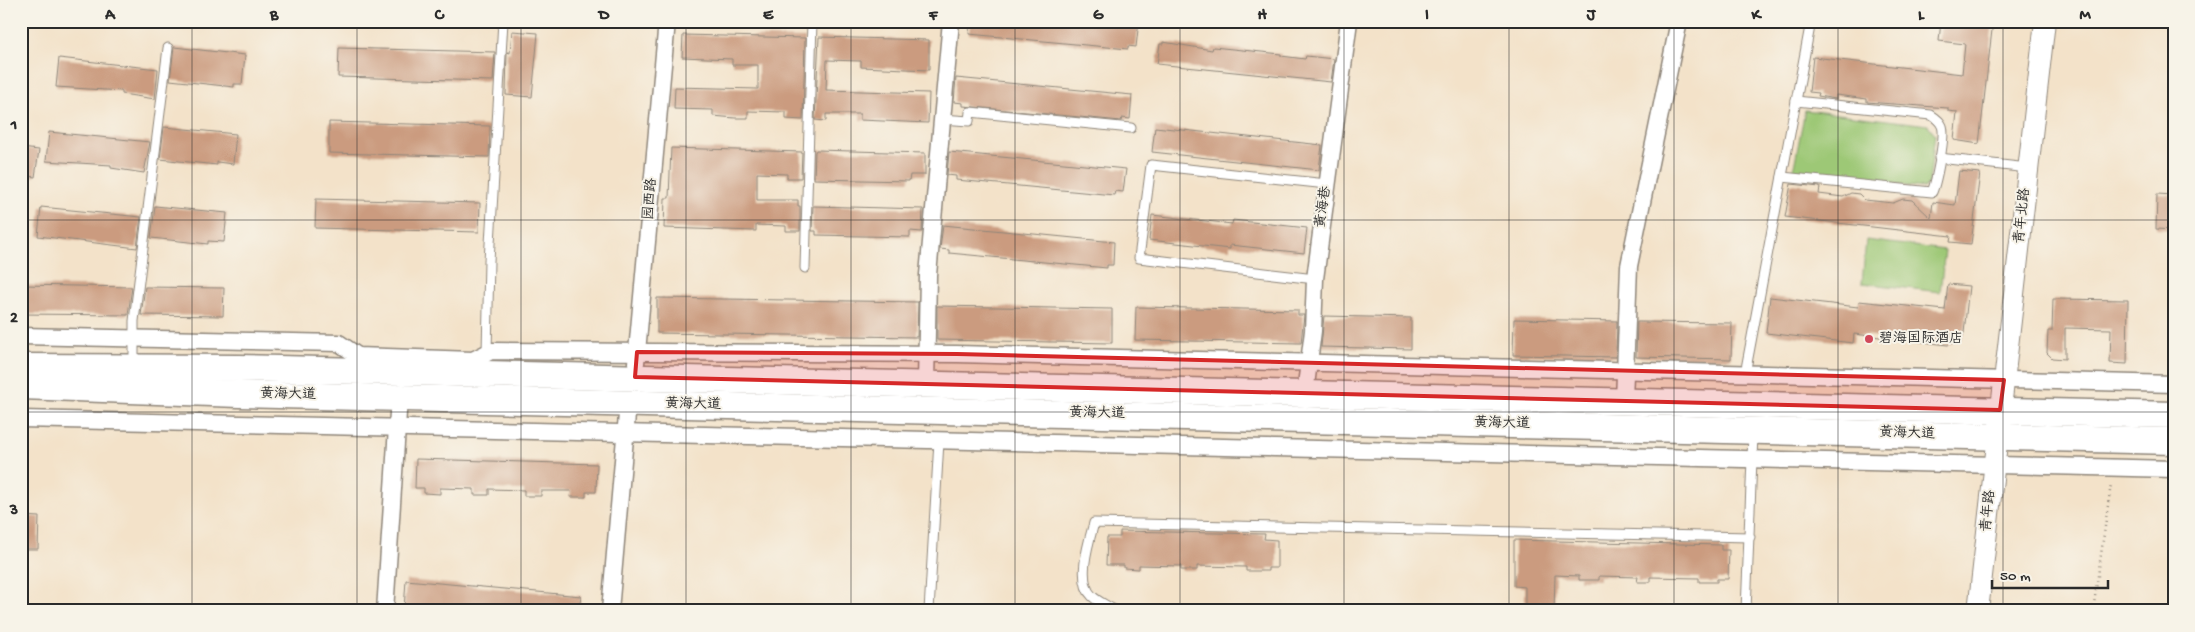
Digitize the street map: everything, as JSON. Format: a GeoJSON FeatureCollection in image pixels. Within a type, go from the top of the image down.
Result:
{"type":"FeatureCollection","features":[{"type":"Feature","properties":{"kind":"main road","name":"黄海大道"},"geometry":{"type":"LineString","coordinates":[[21,367],[636,365],[926,384],[2174,415]]}},
{"type":"Feature","properties":{"kind":"main road","name":"黄海大道"},"geometry":{"type":"LineString","coordinates":[[21,386],[2174,441]]}},
{"type":"Feature","properties":{"kind":"street","name":"园西路"},"geometry":{"type":"LineString","coordinates":[[636,365],[668,21]]}},
{"type":"Feature","properties":{"kind":"street"},"geometry":{"type":"LineString","coordinates":[[926,384],[928,275],[951,21]]}},
{"type":"Feature","properties":{"kind":"street","name":"黄海巷"},"geometry":{"type":"LineString","coordinates":[[1305,393],[1312,331],[1315,279],[1349,21]]}},
{"type":"Feature","properties":{"kind":"street"},"geometry":{"type":"LineString","coordinates":[[1624,401],[1629,266],[1679,21]]}},
{"type":"Feature","properties":{"kind":"street","name":"青年北路"},"geometry":{"type":"LineString","coordinates":[[2000,410],[2045,21]]}},
{"type":"Feature","properties":{"kind":"street"},"geometry":{"type":"LineString","coordinates":[[21,336],[339,343],[358,356],[474,360],[491,351],[636,365],[928,354],[2174,384]]}},
{"type":"Feature","properties":{"kind":"street"},"geometry":{"type":"LineString","coordinates":[[385,611],[400,397]]}},
{"type":"Feature","properties":{"kind":"street"},"geometry":{"type":"LineString","coordinates":[[610,611],[628,403]]}},
{"type":"Feature","properties":{"kind":"street","name":"青年路"},"geometry":{"type":"LineString","coordinates":[[1978,611],[2000,410]]}},
{"type":"Feature","properties":{"kind":"street"},"geometry":{"type":"LineString","coordinates":[[21,419],[2174,469]]}},
{"type":"Feature","properties":{"kind":"lane"},"geometry":{"type":"LineString","coordinates":[[487,353],[489,261],[503,21]]}},
{"type":"Feature","properties":{"kind":"lane"},"geometry":{"type":"LineString","coordinates":[[804,268],[812,21]]}},
{"type":"Feature","properties":{"kind":"lane"},"geometry":{"type":"LineString","coordinates":[[1745,374],[1811,21]]}},
{"type":"Feature","properties":{"kind":"lane"},"geometry":{"type":"LineString","coordinates":[[134,367],[134,321],[168,48]]}},
{"type":"Feature","properties":{"kind":"lane"},"geometry":{"type":"LineString","coordinates":[[1782,177],[1932,192],[1936,182],[1943,127],[1938,119],[1931,115],[1796,101]]}},
{"type":"Feature","properties":{"kind":"lane"},"geometry":{"type":"LineString","coordinates":[[942,119],[969,121],[970,112],[1131,128]]}},
{"type":"Feature","properties":{"kind":"lane"},"geometry":{"type":"LineString","coordinates":[[1939,158],[2028,168]]}},
{"type":"Feature","properties":{"kind":"lane"},"geometry":{"type":"LineString","coordinates":[[1315,279],[1139,258],[1150,165],[1328,184]]}},
{"type":"Feature","properties":{"kind":"lane"},"geometry":{"type":"LineString","coordinates":[[1746,611],[1753,430]]}},
{"type":"Feature","properties":{"kind":"lane"},"geometry":{"type":"LineString","coordinates":[[929,611],[939,441]]}},
{"type":"Feature","properties":{"kind":"lane"},"geometry":{"type":"LineString","coordinates":[[1116,611],[1091,595],[1087,586],[1085,557],[1094,523],[1750,537]]}},
{"type":"Feature","properties":{"kind":"path"},"geometry":{"type":"LineString","coordinates":[[2093,611],[2114,468]]}},
{"type":"Feature","properties":{"kind":"highlighted area"},"geometry":{"type":"Polygon","coordinates":[[[637,352],[957,354],[2004,380],[2000,410],[635,377],[637,352]]]}},
{"type":"Feature","properties":{"kind":"green space"},"geometry":{"type":"Polygon","coordinates":[[[1805,110],[1928,125],[1935,134],[1929,183],[1923,188],[1793,172],[1805,110]]]}},
{"type":"Feature","properties":{"kind":"green space"},"geometry":{"type":"Polygon","coordinates":[[[1866,240],[1945,250],[1940,292],[1862,283],[1866,240]]]}},
{"type":"Feature","properties":{"kind":"building"},"geometry":{"type":"Polygon","coordinates":[[[970,21],[1139,21],[1136,47],[1128,46],[1128,49],[969,34],[970,21]]]}},
{"type":"Feature","properties":{"kind":"building"},"geometry":{"type":"Polygon","coordinates":[[[1941,21],[1993,21],[1979,144],[1954,140],[1957,112],[1948,111],[1948,108],[1867,102],[1867,99],[1836,95],[1836,99],[1818,96],[1819,93],[1809,92],[1813,57],[1962,74],[1965,44],[1939,41],[1941,21]]]}},
{"type":"Feature","properties":{"kind":"building"},"geometry":{"type":"Polygon","coordinates":[[[512,31],[538,33],[532,97],[506,95],[507,52],[510,53],[512,31]]]}},
{"type":"Feature","properties":{"kind":"building"},"geometry":{"type":"Polygon","coordinates":[[[683,35],[805,38],[803,120],[786,119],[786,112],[748,111],[748,118],[735,118],[713,116],[713,110],[674,109],[675,87],[758,89],[758,65],[732,65],[732,59],[682,57],[683,35]]]}},
{"type":"Feature","properties":{"kind":"building"},"geometry":{"type":"Polygon","coordinates":[[[819,37],[929,40],[929,70],[861,67],[861,61],[827,60],[826,90],[929,93],[928,123],[860,120],[860,114],[826,114],[826,121],[815,120],[819,37]]]}},
{"type":"Feature","properties":{"kind":"building"},"geometry":{"type":"Polygon","coordinates":[[[1163,42],[1212,50],[1213,47],[1281,54],[1281,56],[1305,59],[1306,56],[1334,59],[1331,82],[1157,64],[1160,44],[1163,44],[1163,42]]]}},
{"type":"Feature","properties":{"kind":"building"},"geometry":{"type":"Polygon","coordinates":[[[174,47],[245,55],[242,84],[234,84],[234,87],[170,80],[174,47]]]}},
{"type":"Feature","properties":{"kind":"building"},"geometry":{"type":"Polygon","coordinates":[[[339,48],[495,52],[493,81],[338,77],[339,48]]]}},
{"type":"Feature","properties":{"kind":"building"},"geometry":{"type":"Polygon","coordinates":[[[59,58],[158,69],[155,99],[122,94],[122,91],[56,87],[59,58]]]}},
{"type":"Feature","properties":{"kind":"building"},"geometry":{"type":"Polygon","coordinates":[[[956,78],[1132,95],[1130,119],[1122,118],[1121,121],[963,106],[963,103],[954,102],[956,78]]]}},
{"type":"Feature","properties":{"kind":"building"},"geometry":{"type":"Polygon","coordinates":[[[329,122],[490,126],[489,157],[329,153],[329,122]]]}},
{"type":"Feature","properties":{"kind":"building"},"geometry":{"type":"Polygon","coordinates":[[[164,127],[236,134],[233,164],[217,162],[217,165],[160,159],[164,127]]]}},
{"type":"Feature","properties":{"kind":"building"},"geometry":{"type":"Polygon","coordinates":[[[1155,127],[1322,145],[1319,170],[1152,152],[1155,127]]]}},
{"type":"Feature","properties":{"kind":"building"},"geometry":{"type":"Polygon","coordinates":[[[49,132],[150,142],[144,173],[111,168],[111,165],[46,161],[49,132]]]}},
{"type":"Feature","properties":{"kind":"building"},"geometry":{"type":"Polygon","coordinates":[[[21,148],[39,150],[35,177],[21,175],[21,148]]]}},
{"type":"Feature","properties":{"kind":"building"},"geometry":{"type":"Polygon","coordinates":[[[671,148],[802,152],[801,178],[787,178],[787,174],[757,173],[757,200],[798,200],[798,206],[800,206],[800,231],[786,231],[786,226],[756,225],[756,231],[664,228],[665,198],[669,198],[671,148]]]}},
{"type":"Feature","properties":{"kind":"building"},"geometry":{"type":"Polygon","coordinates":[[[816,150],[925,153],[925,175],[910,175],[909,181],[814,179],[816,150]]]}},
{"type":"Feature","properties":{"kind":"building"},"geometry":{"type":"Polygon","coordinates":[[[949,152],[1126,169],[1123,192],[1115,191],[1114,195],[956,180],[956,176],[947,175],[949,152]]]}},
{"type":"Feature","properties":{"kind":"building"},"geometry":{"type":"Polygon","coordinates":[[[1959,171],[1980,173],[1971,244],[1950,242],[1951,236],[1785,217],[1791,184],[1820,187],[1819,194],[1843,197],[1851,193],[1859,194],[1865,200],[1893,203],[1903,199],[1912,200],[1931,218],[1933,202],[1955,205],[1959,171]]]}},
{"type":"Feature","properties":{"kind":"building"},"geometry":{"type":"Polygon","coordinates":[[[2157,194],[2174,195],[2174,230],[2156,229],[2157,194]]]}},
{"type":"Feature","properties":{"kind":"building"},"geometry":{"type":"Polygon","coordinates":[[[316,199],[480,203],[479,232],[315,228],[316,199]]]}},
{"type":"Feature","properties":{"kind":"building"},"geometry":{"type":"Polygon","coordinates":[[[155,206],[227,213],[224,242],[208,241],[208,244],[151,238],[155,206]]]}},
{"type":"Feature","properties":{"kind":"building"},"geometry":{"type":"Polygon","coordinates":[[[813,206],[923,209],[922,232],[910,231],[910,237],[816,235],[816,231],[812,231],[813,206]]]}},
{"type":"Feature","properties":{"kind":"building"},"geometry":{"type":"Polygon","coordinates":[[[41,207],[141,217],[137,248],[38,236],[41,207]]]}},
{"type":"Feature","properties":{"kind":"building"},"geometry":{"type":"Polygon","coordinates":[[[1152,215],[1232,224],[1233,220],[1307,228],[1304,253],[1230,245],[1230,249],[1149,240],[1152,215]]]}},
{"type":"Feature","properties":{"kind":"building"},"geometry":{"type":"Polygon","coordinates":[[[943,225],[1114,242],[1113,265],[1107,265],[1107,268],[949,253],[949,250],[940,249],[943,225]]]}},
{"type":"Feature","properties":{"kind":"building"},"geometry":{"type":"Polygon","coordinates":[[[1948,284],[1969,286],[1964,333],[1961,339],[1948,345],[1854,334],[1853,343],[1766,333],[1770,297],[1858,307],[1859,301],[1945,310],[1948,284]]]}},
{"type":"Feature","properties":{"kind":"building"},"geometry":{"type":"Polygon","coordinates":[[[21,285],[132,287],[128,315],[21,314],[21,285]]]}},
{"type":"Feature","properties":{"kind":"building"},"geometry":{"type":"Polygon","coordinates":[[[145,287],[224,288],[223,316],[141,315],[145,287]]]}},
{"type":"Feature","properties":{"kind":"building"},"geometry":{"type":"Polygon","coordinates":[[[657,298],[918,302],[917,337],[657,333],[657,298]]]}},
{"type":"Feature","properties":{"kind":"building"},"geometry":{"type":"Polygon","coordinates":[[[2053,299],[2128,300],[2127,364],[2110,363],[2111,329],[2065,328],[2065,359],[2052,358],[2047,353],[2048,331],[2052,331],[2053,299]]]}},
{"type":"Feature","properties":{"kind":"building"},"geometry":{"type":"Polygon","coordinates":[[[937,306],[1112,309],[1112,343],[937,340],[937,306]]]}},
{"type":"Feature","properties":{"kind":"building"},"geometry":{"type":"Polygon","coordinates":[[[1136,307],[1298,310],[1298,315],[1304,315],[1301,343],[1135,340],[1136,307]]]}},
{"type":"Feature","properties":{"kind":"building"},"geometry":{"type":"Polygon","coordinates":[[[1324,316],[1411,318],[1411,349],[1321,347],[1324,316]]]}},
{"type":"Feature","properties":{"kind":"building"},"geometry":{"type":"Polygon","coordinates":[[[1514,319],[1617,321],[1616,357],[1513,355],[1514,319]]]}},
{"type":"Feature","properties":{"kind":"building"},"geometry":{"type":"Polygon","coordinates":[[[1637,322],[1732,323],[1731,359],[1636,357],[1637,322]]]}},
{"type":"Feature","properties":{"kind":"building"},"geometry":{"type":"Polygon","coordinates":[[[416,459],[597,464],[596,492],[586,492],[586,497],[570,497],[571,491],[541,491],[541,496],[524,496],[524,490],[489,489],[489,495],[474,495],[474,489],[440,488],[440,494],[424,493],[424,488],[415,488],[416,459]]]}},
{"type":"Feature","properties":{"kind":"building"},"geometry":{"type":"Polygon","coordinates":[[[21,516],[39,517],[38,549],[21,549],[21,516]]]}},
{"type":"Feature","properties":{"kind":"building"},"geometry":{"type":"Polygon","coordinates":[[[1120,531],[1265,534],[1264,539],[1277,540],[1277,568],[1268,568],[1268,571],[1246,571],[1246,567],[1197,566],[1197,570],[1181,570],[1181,566],[1139,565],[1139,569],[1124,568],[1124,565],[1106,565],[1107,537],[1120,537],[1120,531]]]}},
{"type":"Feature","properties":{"kind":"building"},"geometry":{"type":"Polygon","coordinates":[[[1514,540],[1721,545],[1721,550],[1729,550],[1728,579],[1717,579],[1717,582],[1699,582],[1699,578],[1650,577],[1650,582],[1637,582],[1638,577],[1599,576],[1599,580],[1579,580],[1579,576],[1555,575],[1554,611],[1525,611],[1525,587],[1514,586],[1514,540]]]}},
{"type":"Feature","properties":{"kind":"building"},"geometry":{"type":"Polygon","coordinates":[[[406,580],[581,596],[579,611],[410,611],[404,609],[406,580]]]}},
{"type":"Feature","properties":{"kind":"place","name":"碧海国际酒店"},"geometry":{"type":"Point","coordinates":[1869,339]}}]}
